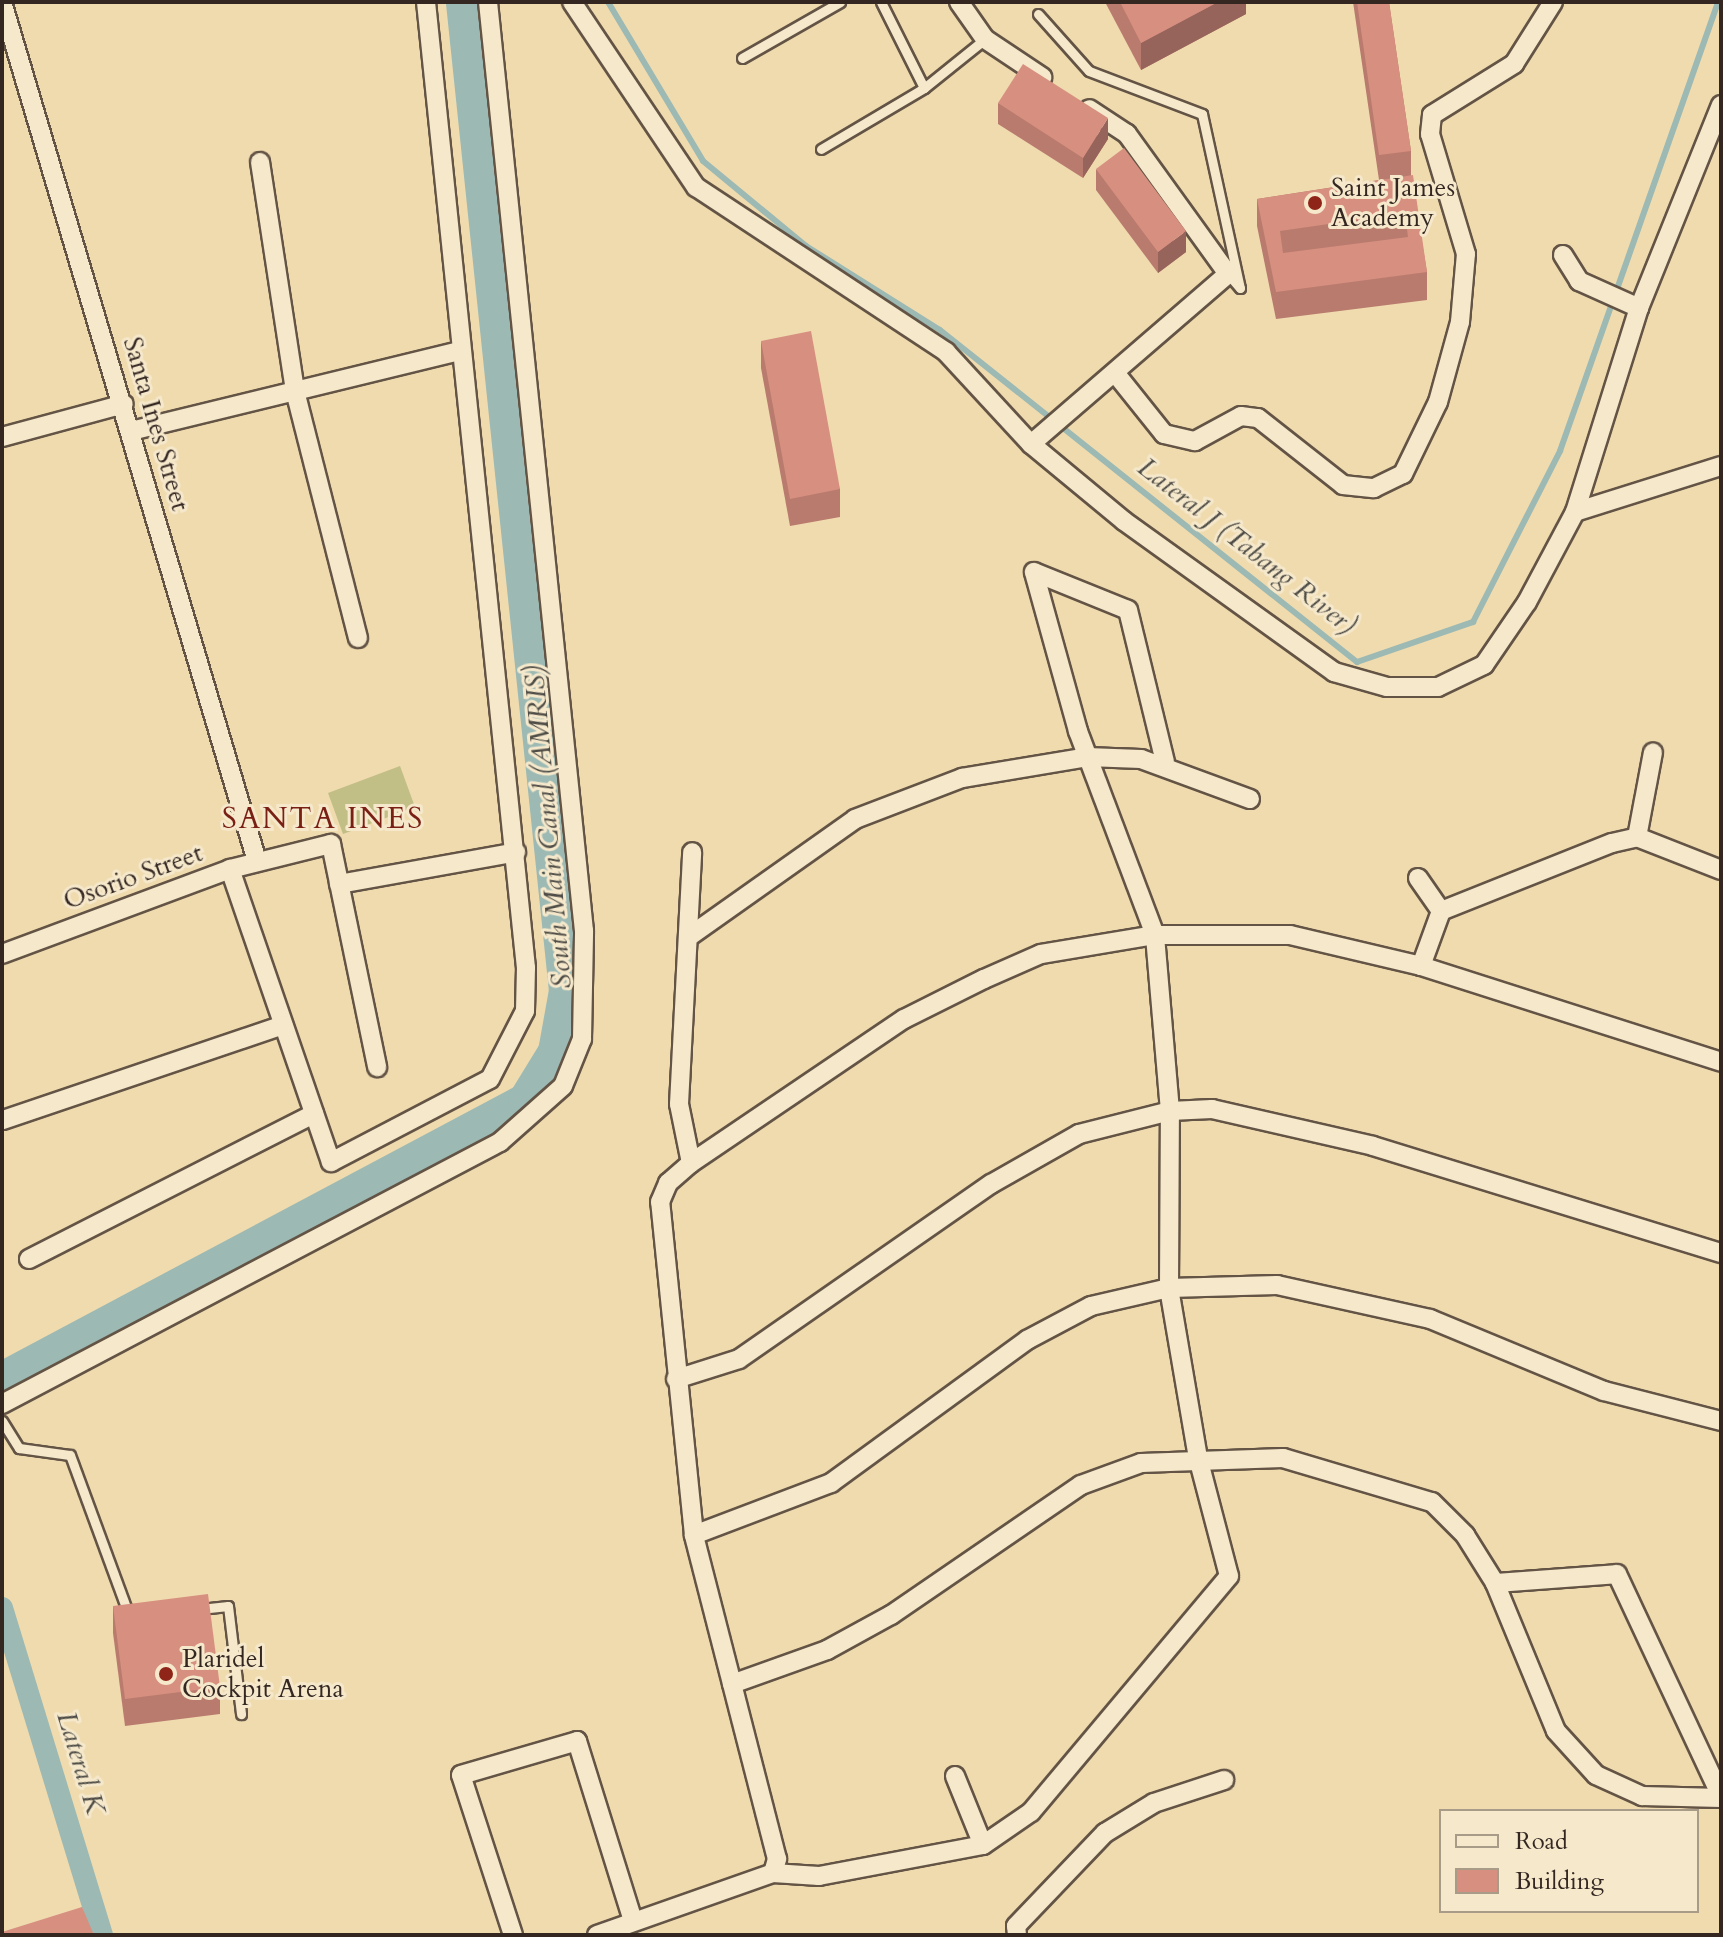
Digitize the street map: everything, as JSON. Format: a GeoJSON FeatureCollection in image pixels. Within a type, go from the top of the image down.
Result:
{"type":"FeatureCollection","features":[{"type":"Feature","properties":{"kind":"street","name":"Santa Ines Street"},"geometry":{"type":"LineString","coordinates":[[2,2],[124,404],[257,861]]}},
{"type":"Feature","properties":{"kind":"street"},"geometry":{"type":"LineString","coordinates":[[230,869],[331,1162],[490,1079],[525,1011],[516,852],[459,351],[426,2]]}},
{"type":"Feature","properties":{"kind":"street"},"geometry":{"type":"LineString","coordinates":[[2,1404],[500,1142],[563,1086],[582,1039],[584,931],[488,2]]}},
{"type":"Feature","properties":{"kind":"street"},"geometry":{"type":"LineString","coordinates":[[572,2],[696,187],[946,352],[1124,521],[1334,672],[1387,687],[1438,687],[1484,665],[1575,512],[1634,305],[1721,105]]}},
{"type":"Feature","properties":{"kind":"street"},"geometry":{"type":"LineString","coordinates":[[959,2],[985,39],[1127,134],[1228,274],[1116,374],[1036,437]]}},
{"type":"Feature","properties":{"kind":"street"},"geometry":{"type":"LineString","coordinates":[[1116,374],[1164,434],[1195,441],[1241,416],[1258,418],[1343,485],[1374,488],[1403,474],[1438,402],[1460,322],[1466,254],[1430,134],[1432,115],[1514,64],[1553,2]]}},
{"type":"Feature","properties":{"kind":"street"},"geometry":{"type":"LineString","coordinates":[[260,162],[295,391],[358,638]]}},
{"type":"Feature","properties":{"kind":"street"},"geometry":{"type":"LineString","coordinates":[[1563,255],[1568,270],[1599,293],[1634,305]]}},
{"type":"Feature","properties":{"kind":"street"},"geometry":{"type":"LineString","coordinates":[[131,431],[459,351]]}},
{"type":"Feature","properties":{"kind":"street"},"geometry":{"type":"LineString","coordinates":[[2,437],[124,404]]}},
{"type":"Feature","properties":{"kind":"street"},"geometry":{"type":"LineString","coordinates":[[1575,512],[1721,466]]}},
{"type":"Feature","properties":{"kind":"street"},"geometry":{"type":"LineString","coordinates":[[597,1935],[773,1873],[819,1876],[983,1845],[1031,1812],[1229,1576],[1198,1458],[1169,1288],[1170,1111],[1155,935],[1087,757],[1034,572],[1135,606],[1165,762]]}},
{"type":"Feature","properties":{"kind":"street"},"geometry":{"type":"LineString","coordinates":[[1637,837],[1653,752]]}},
{"type":"Feature","properties":{"kind":"street"},"geometry":{"type":"LineString","coordinates":[[690,936],[855,819],[962,778],[1087,757],[1165,762],[1250,799]]}},
{"type":"Feature","properties":{"kind":"street"},"geometry":{"type":"LineString","coordinates":[[1421,966],[1441,911],[1637,837],[1721,870]]}},
{"type":"Feature","properties":{"kind":"street","name":"Osorio Street"},"geometry":{"type":"LineString","coordinates":[[2,954],[230,869],[331,844],[339,884]]}},
{"type":"Feature","properties":{"kind":"street"},"geometry":{"type":"LineString","coordinates":[[377,1067],[339,884],[516,852]]}},
{"type":"Feature","properties":{"kind":"street"},"geometry":{"type":"LineString","coordinates":[[691,1163],[679,1104],[692,852]]}},
{"type":"Feature","properties":{"kind":"street"},"geometry":{"type":"LineString","coordinates":[[1418,878],[1441,911]]}},
{"type":"Feature","properties":{"kind":"street"},"geometry":{"type":"LineString","coordinates":[[773,1873],[774,1842],[694,1535],[660,1202],[668,1183],[691,1163],[904,1019],[984,979],[1041,954],[1155,935],[1290,935],[1421,966],[1721,1062]]}},
{"type":"Feature","properties":{"kind":"street"},"geometry":{"type":"LineString","coordinates":[[3,1120],[283,1025]]}},
{"type":"Feature","properties":{"kind":"street"},"geometry":{"type":"LineString","coordinates":[[676,1379],[739,1359],[991,1184],[1079,1134],[1170,1111],[1212,1109],[1373,1146],[1721,1253]]}},
{"type":"Feature","properties":{"kind":"street"},"geometry":{"type":"LineString","coordinates":[[29,1259],[314,1114]]}},
{"type":"Feature","properties":{"kind":"street"},"geometry":{"type":"LineString","coordinates":[[694,1535],[831,1483],[1027,1340],[1091,1306],[1169,1288],[1277,1285],[1430,1319],[1604,1391],[1721,1421]]}},
{"type":"Feature","properties":{"kind":"street"},"geometry":{"type":"LineString","coordinates":[[732,1684],[827,1650],[891,1615],[1081,1485],[1141,1463],[1198,1458],[1283,1458],[1432,1502],[1465,1535],[1495,1583],[1556,1731],[1596,1775],[1639,1804],[1721,1797],[1617,1574],[1495,1583]]}},
{"type":"Feature","properties":{"kind":"street"},"geometry":{"type":"LineString","coordinates":[[513,1935],[461,1775],[577,1741],[633,1921]]}},
{"type":"Feature","properties":{"kind":"street"},"geometry":{"type":"LineString","coordinates":[[955,1776],[983,1845]]}},
{"type":"Feature","properties":{"kind":"street"},"geometry":{"type":"LineString","coordinates":[[1017,1935],[1016,1926],[1105,1833],[1154,1803],[1224,1780]]}},
{"type":"Feature","properties":{"kind":"lane"},"geometry":{"type":"LineString","coordinates":[[742,58],[840,2]]}},
{"type":"Feature","properties":{"kind":"lane"},"geometry":{"type":"LineString","coordinates":[[881,2],[924,88]]}},
{"type":"Feature","properties":{"kind":"lane"},"geometry":{"type":"LineString","coordinates":[[1038,14],[1089,71],[1202,114],[1240,288],[1228,274]]}},
{"type":"Feature","properties":{"kind":"lane"},"geometry":{"type":"LineString","coordinates":[[821,149],[924,88],[985,39]]}},
{"type":"Feature","properties":{"kind":"lane"},"geometry":{"type":"LineString","coordinates":[[2,1421],[19,1448],[70,1455],[129,1616],[143,1615]]}},
{"type":"Feature","properties":{"kind":"lane"},"geometry":{"type":"LineString","coordinates":[[185,1611],[228,1606],[241,1714]]}},
{"type":"Feature","properties":{"kind":"shaded area"},"geometry":{"type":"Polygon","coordinates":[[[400,766],[415,807],[343,834],[328,793],[400,766]]]}},
{"type":"Feature","properties":{"kind":"building"},"geometry":{"type":"Polygon","coordinates":[[[1120,2],[1218,2],[1141,43],[1120,2]]]}},
{"type":"Feature","properties":{"kind":"building"},"geometry":{"type":"Polygon","coordinates":[[[1357,2],[1389,2],[1411,151],[1379,155],[1357,2]]]}},
{"type":"Feature","properties":{"kind":"building"},"geometry":{"type":"Polygon","coordinates":[[[1023,64],[1108,118],[1083,158],[998,103],[1023,64]]]}},
{"type":"Feature","properties":{"kind":"building"},"geometry":{"type":"Polygon","coordinates":[[[1124,148],[1186,231],[1158,252],[1096,169],[1124,148]]]}},
{"type":"Feature","properties":{"kind":"building"},"geometry":{"type":"Polygon","coordinates":[[[1413,175],[1427,272],[1276,292],[1257,199],[1413,175]],[[1405,213],[1280,231],[1283,253],[1408,237],[1405,213]]]}},
{"type":"Feature","properties":{"kind":"building"},"geometry":{"type":"Polygon","coordinates":[[[811,331],[840,489],[790,499],[761,341],[811,331]]]}},
{"type":"Feature","properties":{"kind":"building","name":"Plaridel Cockpit Arena"},"geometry":{"type":"Polygon","coordinates":[[[208,1594],[220,1687],[125,1699],[113,1606],[208,1594]]]}},
{"type":"Feature","properties":{"kind":"building"},"geometry":{"type":"Polygon","coordinates":[[[82,1907],[94,1935],[2,1935],[2,1932],[82,1907]]]}},
{"type":"Feature","properties":{"kind":"waterway","name":"South Main Canal (AMRIS)"},"geometry":{"type":"LineString","coordinates":[[2,1380],[526,1101],[556,1052],[567,991],[464,2]]}},
{"type":"Feature","properties":{"kind":"waterway","name":"Lateral J (Tabang River)"},"geometry":{"type":"LineString","coordinates":[[608,2],[703,161],[806,246],[940,330],[1357,662],[1473,622],[1560,451],[1718,2]]}},
{"type":"Feature","properties":{"kind":"waterway","name":"Lateral K"},"geometry":{"type":"LineString","coordinates":[[2,1608],[102,1935]]}},
{"type":"Feature","properties":{"kind":"place","name":"Saint James Academy"},"geometry":{"type":"Point","coordinates":[1315,203]}},
{"type":"Feature","properties":{"kind":"place","name":"Plaridel Cockpit Arena"},"geometry":{"type":"Point","coordinates":[166,1674]}},
{"type":"Feature","properties":{"kind":"district","name":"SANTA INES"},"geometry":{"type":"Point","coordinates":[323,819]}}]}
